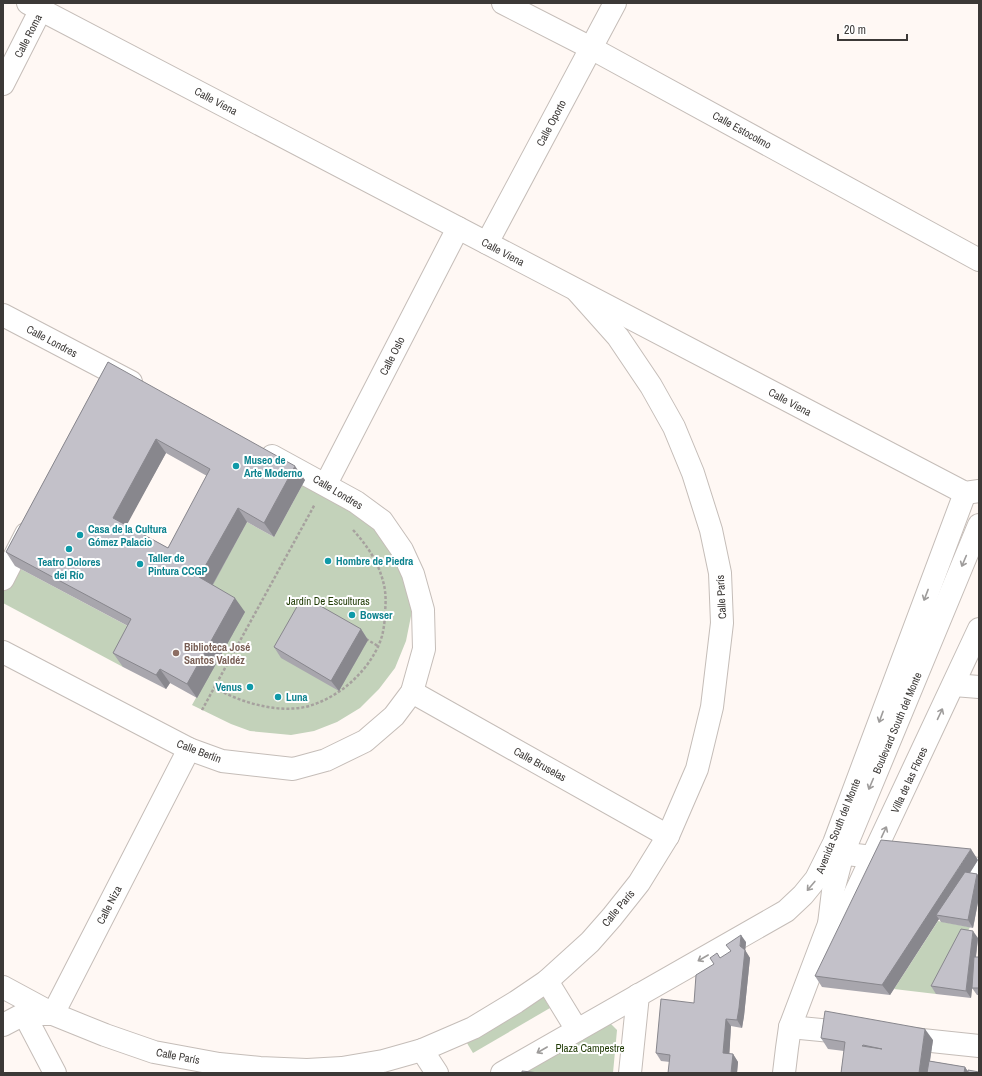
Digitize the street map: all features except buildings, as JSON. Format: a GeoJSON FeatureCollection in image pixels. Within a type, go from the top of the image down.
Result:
{"type":"FeatureCollection","features":[{"type":"Feature","properties":{"kind":"main road","name":"Calle Estocolmo"},"geometry":{"type":"LineString","coordinates":[[503,3],[592,48],[979,260]]}},
{"type":"Feature","properties":{"kind":"main road","name":"Calle Oporto"},"geometry":{"type":"LineString","coordinates":[[487,243],[615,3]]}},
{"type":"Feature","properties":{"kind":"main road","name":"Calle Roma"},"geometry":{"type":"LineString","coordinates":[[3,84],[35,6]]}},
{"type":"Feature","properties":{"kind":"main road","name":"Calle Viena"},"geometry":{"type":"LineString","coordinates":[[35,6],[577,291],[972,492]]}},
{"type":"Feature","properties":{"kind":"main road","name":"Calle Oslo"},"geometry":{"type":"LineString","coordinates":[[321,493],[458,228]]}},
{"type":"Feature","properties":{"kind":"main road","name":"Calle París"},"geometry":{"type":"LineString","coordinates":[[3,987],[53,1014],[104,1035],[154,1052],[219,1064],[307,1070],[335,1068],[383,1061],[422,1050],[473,1028],[547,981],[590,942],[612,917],[639,883],[668,836],[697,769],[712,707],[722,623],[720,573],[711,530],[693,473],[674,427],[650,386],[618,337],[577,291]]}},
{"type":"Feature","properties":{"kind":"main road","name":"Calle Londres"},"geometry":{"type":"LineString","coordinates":[[3,315],[149,392]]}},
{"type":"Feature","properties":{"kind":"main road"},"geometry":{"type":"LineString","coordinates":[[96,390],[107,369]]}},
{"type":"Feature","properties":{"kind":"main road","name":"Calle Londres"},"geometry":{"type":"LineString","coordinates":[[255,447],[321,493],[356,502],[382,521],[402,550],[413,574],[423,610],[424,649],[412,692]]}},
{"type":"Feature","properties":{"kind":"main road","name":"Avenida South del Monte"},"geometry":{"type":"LineString","coordinates":[[502,1073],[786,911],[803,895],[816,879],[836,853],[972,492]]}},
{"type":"Feature","properties":{"kind":"main road"},"geometry":{"type":"LineString","coordinates":[[3,579],[34,516]]}},
{"type":"Feature","properties":{"kind":"main road","name":"Boulevard South del Monte"},"geometry":{"type":"LineString","coordinates":[[829,924],[836,853],[979,525]]}},
{"type":"Feature","properties":{"kind":"main road","name":"Villa de las Flores"},"geometry":{"type":"LineString","coordinates":[[829,924],[852,900],[979,629]]}},
{"type":"Feature","properties":{"kind":"main road","name":"Calle Berlín"},"geometry":{"type":"LineString","coordinates":[[3,652],[188,749],[222,761],[293,769],[326,760],[365,741],[394,716],[412,692]]}},
{"type":"Feature","properties":{"kind":"main road"},"geometry":{"type":"LineString","coordinates":[[954,685],[979,687]]}},
{"type":"Feature","properties":{"kind":"main road","name":"Calle Bruselas"},"geometry":{"type":"LineString","coordinates":[[412,692],[668,836]]}},
{"type":"Feature","properties":{"kind":"main road","name":"Calle Niza"},"geometry":{"type":"LineString","coordinates":[[53,1014],[188,749]]}},
{"type":"Feature","properties":{"kind":"main road"},"geometry":{"type":"LineString","coordinates":[[836,853],[979,869]]}},
{"type":"Feature","properties":{"kind":"main road"},"geometry":{"type":"LineString","coordinates":[[784,1073],[786,1048],[790,1027],[829,924]]}},
{"type":"Feature","properties":{"kind":"main road"},"geometry":{"type":"LineString","coordinates":[[547,981],[577,1030]]}},
{"type":"Feature","properties":{"kind":"main road"},"geometry":{"type":"LineString","coordinates":[[630,1073],[638,995]]}},
{"type":"Feature","properties":{"kind":"main road"},"geometry":{"type":"LineString","coordinates":[[3,1025],[24,1014],[53,1014]]}},
{"type":"Feature","properties":{"kind":"main road"},"geometry":{"type":"LineString","coordinates":[[24,1014],[55,1073]]}},
{"type":"Feature","properties":{"kind":"main road"},"geometry":{"type":"LineString","coordinates":[[790,1027],[979,1046]]}},
{"type":"Feature","properties":{"kind":"main road"},"geometry":{"type":"LineString","coordinates":[[422,1050],[437,1073]]}},
{"type":"Feature","properties":{"kind":"path"},"geometry":{"type":"LineString","coordinates":[[202,710],[321,493]]}},
{"type":"Feature","properties":{"kind":"path"},"geometry":{"type":"LineString","coordinates":[[214,688],[229,696],[258,705],[274,707],[304,707],[321,702],[339,691],[359,674],[378,646],[382,635],[386,602],[384,583],[378,566],[368,549],[352,529]]}},
{"type":"Feature","properties":{"kind":"path"},"geometry":{"type":"LineString","coordinates":[[362,636],[378,646]]}},
{"type":"Feature","properties":{"kind":"path"},"geometry":{"type":"LineString","coordinates":[[333,688],[339,691]]}},
{"type":"Feature","properties":{"kind":"green space","name":"Jardín De Esculturas"},"geometry":{"type":"Polygon","coordinates":[[[311,469],[363,501],[411,589],[411,616],[406,641],[395,668],[379,689],[360,708],[337,722],[314,731],[291,735],[250,731],[231,724],[192,705],[244,612],[209,591],[247,522],[274,537],[311,469]]]}},
{"type":"Feature","properties":{"kind":"green space"},"geometry":{"type":"Polygon","coordinates":[[[15,566],[141,633],[123,667],[3,603],[3,589],[15,566]]]}},
{"type":"Feature","properties":{"kind":"green space"},"geometry":{"type":"Polygon","coordinates":[[[938,921],[970,927],[936,994],[894,989],[938,921]]]}},
{"type":"Feature","properties":{"kind":"green space"},"geometry":{"type":"Polygon","coordinates":[[[533,980],[550,1008],[473,1053],[456,1025],[533,980]]]}},
{"type":"Feature","properties":{"kind":"green space","name":"Plaza Campestre"},"geometry":{"type":"Polygon","coordinates":[[[607,1020],[617,1030],[613,1073],[517,1073],[607,1020]]]}},
{"type":"Feature","properties":{"kind":"place","name":"Museo de Arte Moderno"},"geometry":{"type":"Point","coordinates":[236,466]}},
{"type":"Feature","properties":{"kind":"place","name":"Casa de la Cultura Gómez Palacio"},"geometry":{"type":"Point","coordinates":[80,535]}},
{"type":"Feature","properties":{"kind":"place","name":"Teatro Dolores del Río"},"geometry":{"type":"Point","coordinates":[69,549]}},
{"type":"Feature","properties":{"kind":"place","name":"Hombre de Piedra"},"geometry":{"type":"Point","coordinates":[328,561]}},
{"type":"Feature","properties":{"kind":"place","name":"Taller de Pintura CCGP"},"geometry":{"type":"Point","coordinates":[140,564]}},
{"type":"Feature","properties":{"kind":"place","name":"Bowser"},"geometry":{"type":"Point","coordinates":[352,615]}},
{"type":"Feature","properties":{"kind":"place","name":"Biblioteca José Santos Valdéz"},"geometry":{"type":"Point","coordinates":[176,653]}},
{"type":"Feature","properties":{"kind":"place","name":"Venus"},"geometry":{"type":"Point","coordinates":[250,687]}},
{"type":"Feature","properties":{"kind":"place","name":"Luna"},"geometry":{"type":"Point","coordinates":[278,697]}}]}
